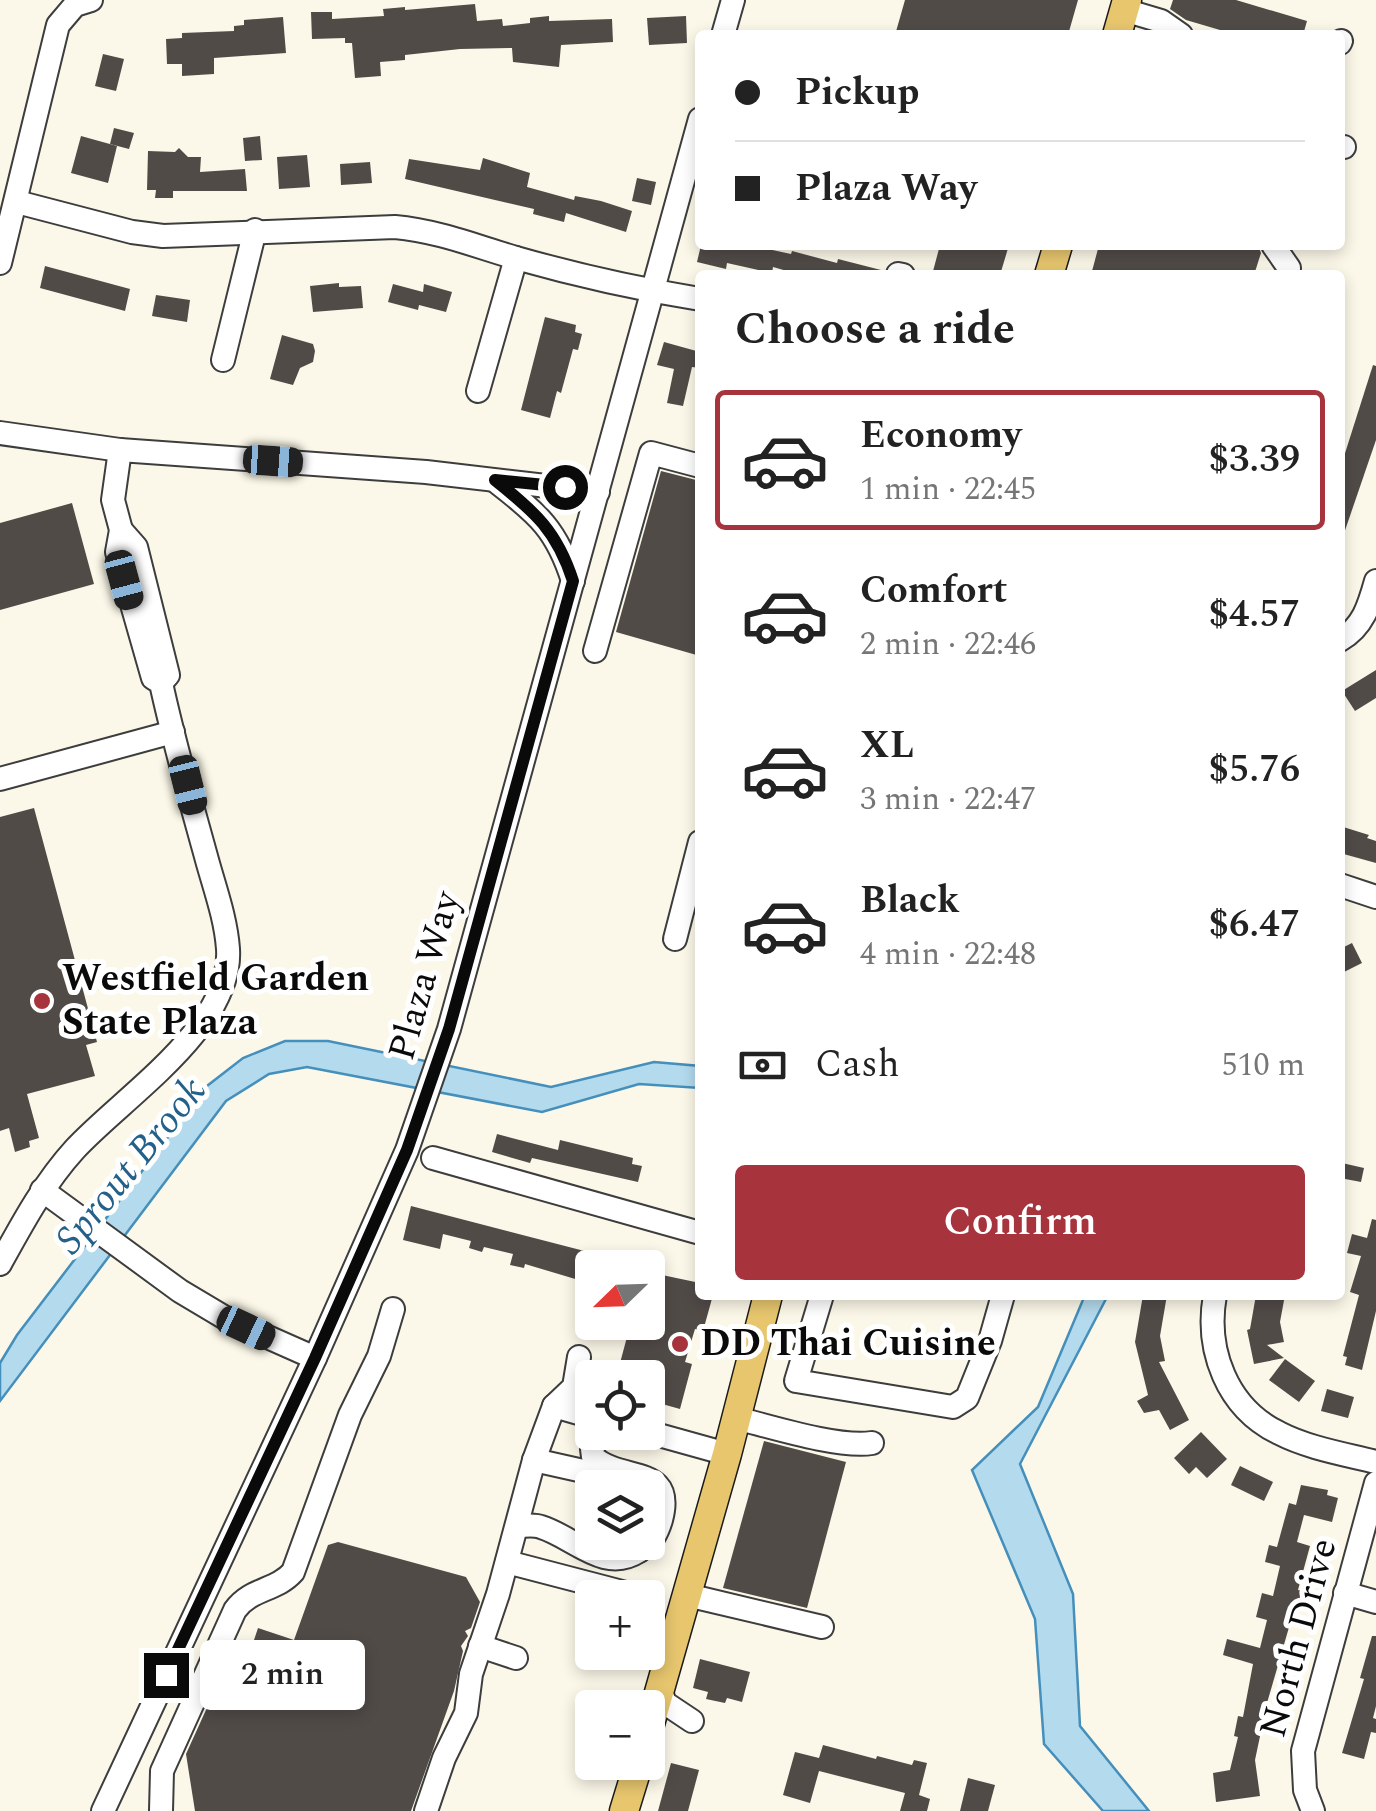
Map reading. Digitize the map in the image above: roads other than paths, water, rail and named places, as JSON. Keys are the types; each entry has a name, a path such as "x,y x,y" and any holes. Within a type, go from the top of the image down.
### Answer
{"main road":[{"path":"660,1689 767,1300"},
{"path":"624,1811 633,1780"}],"street":[{"path":"0,263 58,26 75,5 91,0"},
{"path":"725,30 733,0"},
{"path":"1133,12 1161,21 1174,30"},
{"name":"Plaza Way","path":"103,1811 315,1358 415,1129 442,1049 695,137"},
{"path":"16,202 132,232 163,236 395,226 431,230 516,258 652,291 695,297"},
{"path":"223,360 256,230"},
{"path":"478,391 516,258"},
{"path":"0,433 120,450 598,492"},
{"path":"0,1264 42,1190 75,1150 188,1040 205,1019 226,975 228,949 220,907 162,684 152,678 117,552 121,530 114,500 120,450"},
{"path":"595,651 652,453 695,465"},
{"path":"495,480 538,514 566,558 573,581"},
{"path":"1345,636 1368,610 1376,582"},
{"path":"0,780 173,732"},
{"path":"675,939 695,861"},
{"path":"1345,887 1376,896"},
{"path":"433,1158 695,1232"},
{"path":"42,1190 180,1291 227,1319 315,1358"},
{"path":"820,1300 796,1381 953,1407 966,1398 990,1341 1002,1300"},
{"path":"1215,1300 1212,1333 1217,1359 1240,1403 1275,1432 1297,1442 1376,1462"},
{"path":"161,1811 162,1771 236,1610 249,1595 279,1586 293,1572 350,1415 379,1356 393,1310"},
{"path":"426,1811 444,1758 466,1713 471,1674 534,1460 554,1406 574,1387 579,1357"},
{"path":"554,1406 575,1412"},
{"path":"736,1418 858,1445 872,1442"},
{"path":"665,1437 727,1454"},
{"path":"592,1450 597,1469"},
{"path":"534,1460 616,1470"},
{"name":"North Drive","path":"1312,1811 1305,1790 1303,1751 1376,1483"},
{"path":"517,1526 540,1526 575,1545"},
{"path":"507,1562 576,1580"},
{"path":"1346,1594 1376,1602"},
{"path":"665,1599 822,1627"},
{"path":"480,1646 516,1658"},
{"path":"665,1702 692,1722 665,1722"}],"water":[{"path":"285,1041 328,1041 551,1087 654,1062 695,1066 695,1088 639,1084 542,1112 307,1067 269,1074 226,1101 0,1401 0,1363 17,1335 207,1086 243,1058"},
{"path":"1083,1300 1105,1300 1020,1464 1073,1594 1080,1726 1149,1811 1103,1811 1044,1744 1035,1619 972,1470 1038,1407"}],"place":[{"name":"Westfield Garden State Plaza","path":"42,1001"},
{"name":"DD Thai Cuisine","path":"680,1344"}],"water label":[{"name":"Sprout Brook","path":"131,1166"}]}
